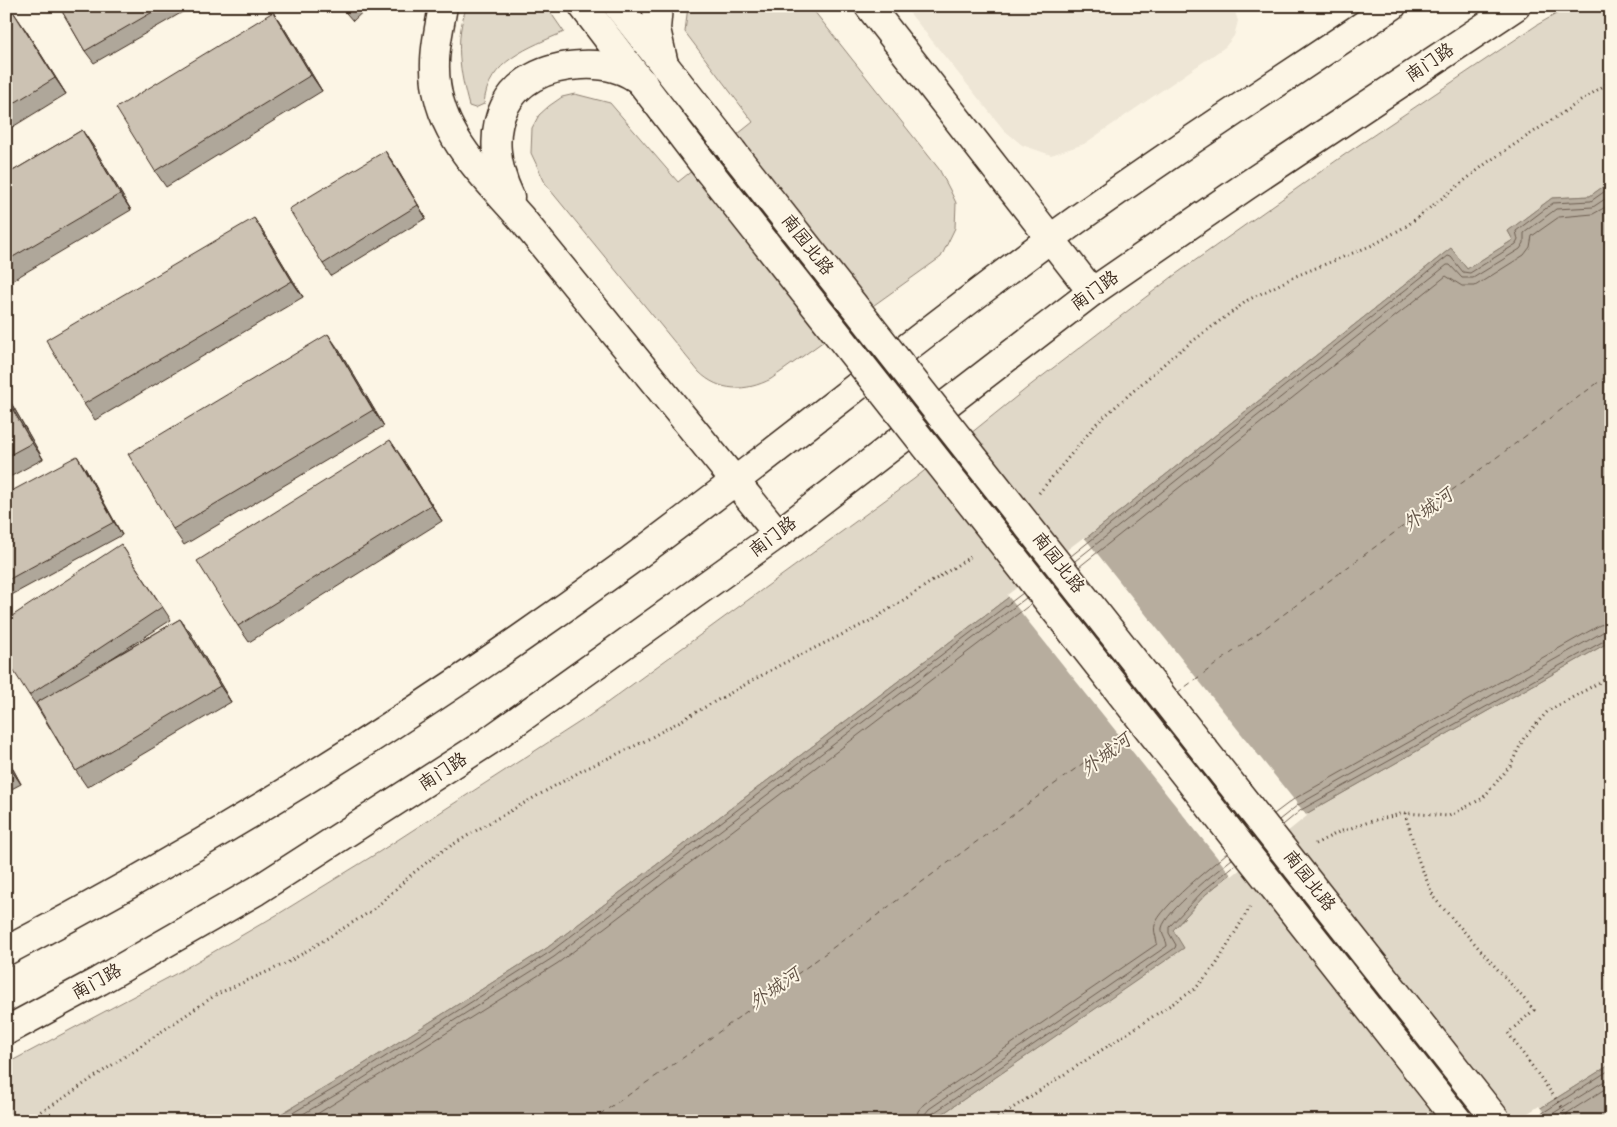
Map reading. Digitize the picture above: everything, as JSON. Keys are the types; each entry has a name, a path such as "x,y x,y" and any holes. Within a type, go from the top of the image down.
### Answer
{"main road":[{"path":"443,6 434,61 436,88 441,113 449,128 471,160 521,218 778,534"},
{"name":"南园北路","path":"583,6 708,170 1458,1121"},
{"name":"南园北路","path":"618,6 1497,1121"},
{"path":"658,6 656,29 665,66"},
{"path":"869,6 1092,292"},
{"path":"6,951 71,917 221,832 357,746 530,631 629,561 1051,239 1392,6"},
{"name":"南门路","path":"6,1031 99,981 247,896 386,810 564,689 778,534 1092,292 1198,218 1516,6"},
{"path":"521,218 503,180 495,144 500,116 516,90 530,79 542,73 572,65 604,65 631,73 642,82"}],"path":[{"path":"1035,498 1097,423 1174,354 1248,300 1296,276 1375,244 1408,225 1488,162 1611,81"},
{"path":"23,1121 56,1103 217,994 288,963 373,910 412,874 439,853 487,824 583,770 641,743 782,664 874,619 978,552"},
{"path":"1405,813 1418,860 1434,898 1534,1010 1508,1034 1572,1121"}],"shaded area":[{"path":"467,6 546,6 564,32 512,57 493,77 487,89 484,104 475,108 469,106 461,69 461,31"},
{"path":"688,6 810,6 939,169 956,203 955,228 941,257 771,379 743,388 733,388 715,383 699,372 546,185 531,153 532,128 539,115 562,97 575,94 610,103 678,182 753,122 685,32"},
{"path":"904,6 1233,6 1238,21 1234,36 1225,47 1084,144 1051,155 1022,145 1004,130"},
{"path":"1570,6 1611,6 1611,181 1590,196 1552,198 1508,231 1513,240 1467,269 1451,248 1080,543 547,948 345,1076 269,1121 6,1121 6,1064 179,972 280,913 379,852 589,716 914,479 1032,384 1176,274 1347,153 1537,25"},
{"path":"1611,641 1611,1064 1520,1121 932,1121 1183,948 1173,930 1206,894 1304,815"}],"water":[{"name":"外城河","path":"1611,181 1611,641 1304,815 1206,894 1173,930 1184,948 932,1121 269,1121 345,1076 547,948 1080,543 1451,248 1467,269 1513,240 1508,231 1552,198 1590,196"},
{"path":"1611,1064 1611,1121 1520,1121"}],"pier":[{"path":"1084,537 1307,816 1232,876 1007,595"},
{"path":"1539,1106 1551,1121 1518,1121 1519,1119"}],"building":[{"path":"59,6 163,6 85,51"},
{"path":"341,6 354,6 347,12"},
{"path":"273,12 311,75 155,171 116,108"},
{"path":"14,13 55,78 6,108 6,18"},
{"path":"82,130 120,194 6,261 6,175"},
{"path":"385,151 418,205 323,264 289,209"},
{"path":"254,218 292,281 84,404 46,340"},
{"path":"328,334 373,410 173,529 128,454"},
{"path":"6,398 32,443 6,457"},
{"path":"390,440 431,505 238,626 197,561"},
{"path":"77,456 114,522 6,581 6,494"},
{"path":"121,544 162,607 29,695 6,659 6,620"},
{"path":"180,619 220,686 76,771 36,703"},
{"path":"6,761 10,768 6,770"}],"ferry route":[{"path":"1177,693 1611,373"},
{"path":"590,1121 693,1051 1132,727"}]}
